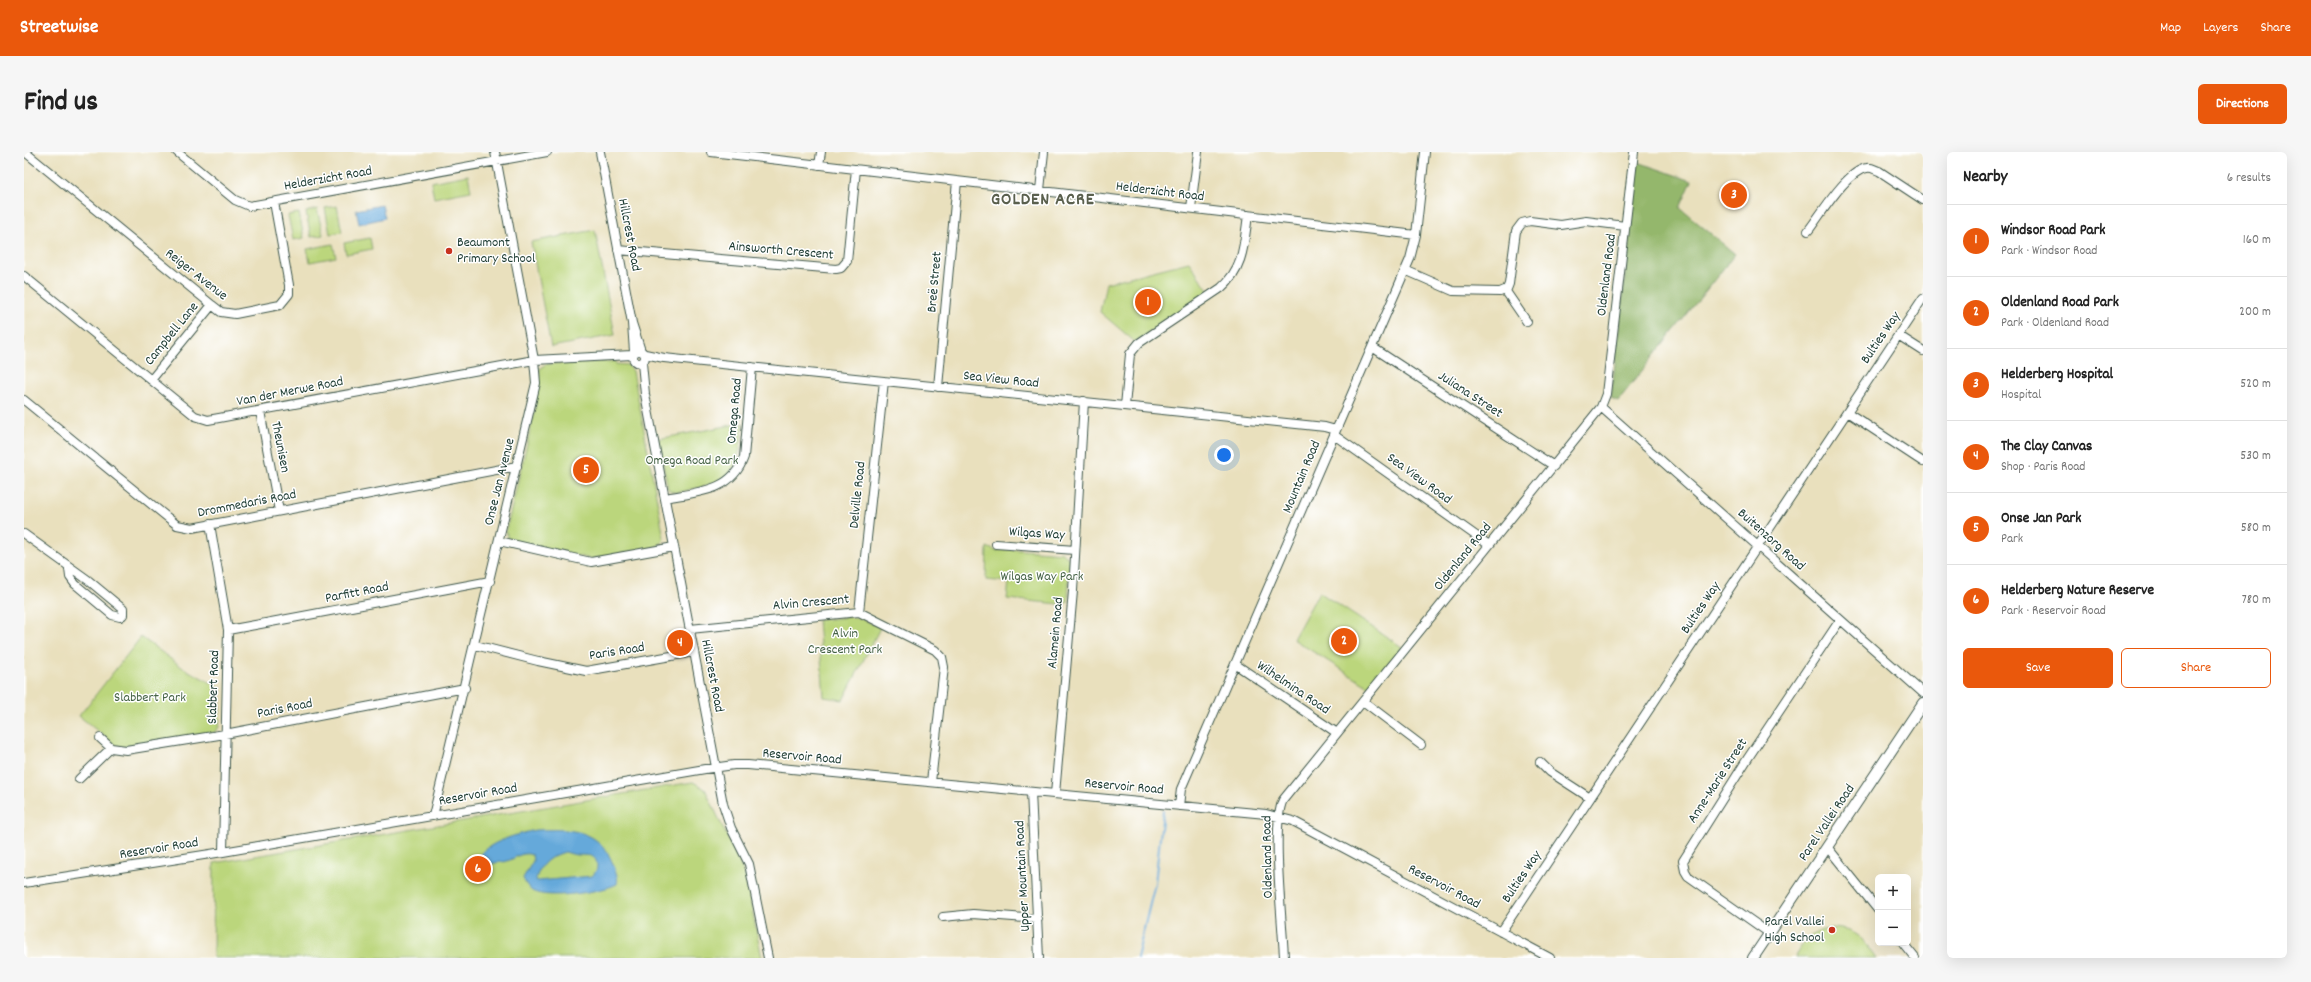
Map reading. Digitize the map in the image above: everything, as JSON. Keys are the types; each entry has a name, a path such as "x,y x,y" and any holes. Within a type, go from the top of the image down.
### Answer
{"street":[{"name":"Reiger Avenue","path":"25,152 221,312 235,314 280,305 287,299 290,289 274,202"},
{"name":"Helderzicht Road","path":"177,152 242,205 249,206 547,152"},
{"name":"Onse Jan Avenue","path":"433,816 535,394 534,360 495,152"},
{"name":"Hillcrest Road","path":"600,152 725,811 752,875 768,958"},
{"name":"Helderzicht Road","path":"711,152 1416,235"},
{"path":"819,165 821,152"},
{"path":"1040,190 1044,152"},
{"path":"1191,208 1198,152"},
{"name":"Mountain Road","path":"1179,806 1181,789 1405,270 1416,235 1425,152"},
{"name":"Oldenland Road","path":"1284,958 1278,829 1283,800 1601,407 1606,394 1634,152"},
{"path":"1808,231 1849,179 1864,169 1872,168 1879,171 1923,200"},
{"name":"Ainsworth Crescent","path":"618,250 836,270 847,261 856,169"},
{"name":"Breë Street","path":"938,386 957,181"},
{"path":"1125,406 1132,351 1138,343 1221,288 1232,277 1242,258 1248,215"},
{"path":"1405,270 1453,291 1500,292 1505,290 1510,284 1516,231 1522,223 1530,221 1561,225 1586,222 1625,226"},
{"name":"Van der Merwe Road","path":"24,276 151,380 203,420 213,420 534,360 639,357"},
{"path":"1505,290 1527,322"},
{"name":"Bulties Way","path":"1501,932 1923,298"},
{"name":"Campbell Lane","path":"151,380 212,305"},
{"path":"1898,335 1923,351"},
{"name":"Juliana Street","path":"1372,347 1554,466"},
{"name":"Sea View Road","path":"639,357 664,358 1325,427 1490,545"},
{"name":"Omega Road","path":"665,498 719,487 730,479 739,469 744,457 752,368"},
{"name":"Delville Road","path":"859,612 884,381"},
{"name":"Drommedaris Road","path":"24,400 177,525 192,528 517,466"},
{"name":"Alamein Road","path":"1054,794 1075,550 1084,401"},
{"name":"Buitenzorg Road","path":"1601,407 1923,693"},
{"name":"Theunisen","path":"260,411 279,511"},
{"path":"1847,412 1923,462"},
{"name":"Slabbert Road","path":"210,524 228,630 222,852"},
{"path":"24,534 69,569 88,580 123,609 123,615 120,617 112,615 75,584 70,577 69,569"},
{"path":"499,541 591,562 674,547"},
{"name":"Wilgas Way","path":"996,544 1075,550"},
{"name":"Parfitt Road","path":"228,630 490,581"},
{"name":"Alvin Crescent","path":"690,628 859,612 935,650 942,657 944,667 931,782"},
{"name":"Anne-Marie Street","path":"1769,933 1688,876 1684,871 1683,861 1748,758 1840,620"},
{"name":"Paris Road","path":"475,645 538,661 586,671 694,652"},
{"name":"Wilhelmina Road","path":"1235,664 1337,733"},
{"name":"Paris Road","path":"111,748 126,750 225,734 464,688"},
{"path":"1363,701 1421,745"},
{"name":"Parel Vallei Road","path":"1753,958 1828,848 1923,702"},
{"path":"78,780 111,748 100,738"},
{"path":"1540,762 1550,772 1590,798"},
{"name":"Reservoir Road","path":"24,883 222,852 716,767 748,765 1266,814 1279,817 1293,821 1550,958"},
{"name":"Upper Mountain Road","path":"1031,792 1039,958"},
{"path":"1828,848 1875,906"},
{"path":"943,917 973,914 1038,919"},
{"path":"1906,946 1915,958"}],"green space":[{"path":"1638,162 1692,181 1680,208 1735,254 1618,401 1611,398"},
{"path":"468,175 471,191 434,198 431,182"},
{"path":"337,206 342,232 330,234 325,208"},
{"path":"317,209 323,235 311,237 306,212"},
{"path":"299,213 304,238 293,240 288,215"},
{"path":"595,230 615,335 551,347 531,242"},
{"path":"370,238 372,249 346,254 344,243"},
{"path":"333,244 336,257 310,262 307,249"},
{"path":"1189,262 1209,292 1135,342 1100,312 1106,283"},
{"path":"616,361 616,364 628,365 633,371 664,538 662,543 656,547 591,559 509,540 506,531 535,410 540,368 546,364"},
{"name":"Omega Road Park","path":"743,423 742,438 737,460 733,469 727,476 707,486 677,492 668,489 658,439"},
{"name":"Wilgas Way Park","path":"987,547 996,551 1007,549 1062,553 1070,559 1068,602 1060,604 1007,599 1009,582 986,580"},
{"path":"1319,592 1402,647 1369,687 1293,639"},
{"name":"Alvin Crescent Park","path":"849,617 863,619 880,628 843,700 824,697 818,620"},
{"name":"Slabbert Park","path":"141,637 183,668 221,688 219,727 215,732 125,747 115,745 79,716"},
{"path":"693,782 705,789 745,875 762,958 213,958 214,863"},
{"path":"1832,928 1853,933 1859,937 1877,958 1795,958 1801,946 1809,937 1819,931"}],"water":[{"path":"382,205 385,218 359,224 356,210"},
{"path":"535,830 570,831 591,837 600,843 607,852 618,879 617,884 600,890 574,894 539,894 531,890 523,878 533,861 532,855 524,854 510,860 484,866 477,858 488,847 496,843","holes":["565,852 593,857 597,865 592,876 537,881 536,879 538,873 543,864 551,858"]}],"waterway":[{"path":"1137,958 1155,883 1163,811"}],"place":[{"name":"Helderberg Hospital","path":"1734,195"},
{"name":"Beaumont Primary School","path":"449,251"},
{"name":"Windsor Road Park","path":"1148,302"},
{"name":"Onse Jan Park","path":"586,470"},
{"name":"Oldenland Road Park","path":"1344,641"},
{"name":"The Clay Canvas","path":"680,643"},
{"name":"Helderberg Nature Reserve","path":"478,869"},
{"name":"Parel Vallei High School","path":"1832,930"}],"district":[{"name":"GOLDEN ACRE","path":"1043,200"}]}
